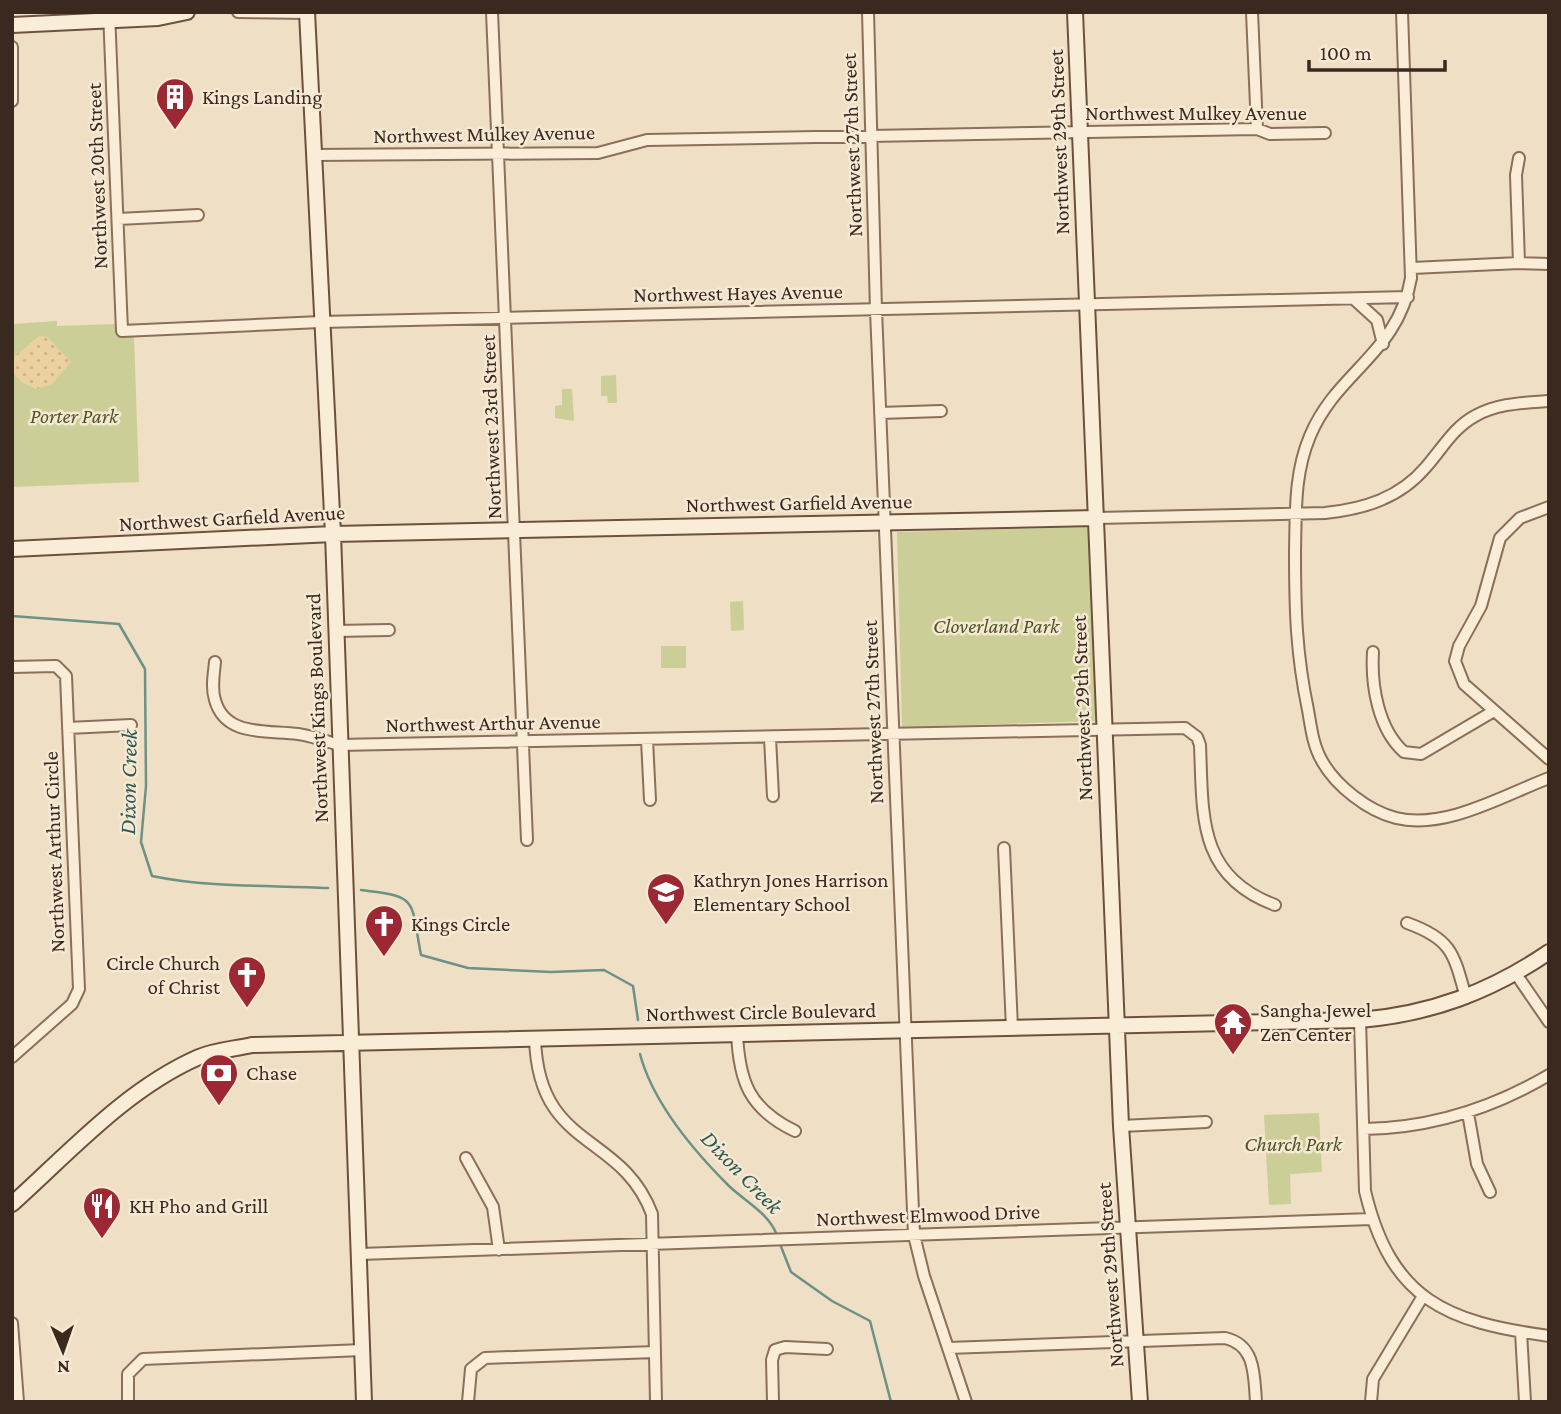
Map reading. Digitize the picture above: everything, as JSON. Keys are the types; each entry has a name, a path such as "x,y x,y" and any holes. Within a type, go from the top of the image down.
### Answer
{"main road":[{"path":"12,25 110,16 174,16 187,12"},
{"name":"Northwest 29th Street","path":"1075,12 1121,1126 1139,1402"},
{"name":"Northwest Kings Boulevard","path":"307,13 320,322 333,534 364,1402"},
{"name":"Northwest Garfield Avenue","path":"12,549 333,534 1096,518"},
{"name":"Northwest Circle Boulevard","path":"12,1204 134,1094 200,1057 252,1045 1360,1020 1414,1013 1466,998 1516,975 1549,952"}],"street":[{"path":"237,12 307,13"},
{"name":"Northwest 23rd Street","path":"492,12 527,839"},
{"name":"Northwest 27th Street","path":"868,12 876,310 914,1235 924,1276 967,1402"},
{"path":"1252,12 1257,129"},
{"path":"1402,12 1412,268 1408,297 1401,318 1383,344 1336,392 1316,423 1298,474 1294,608 1298,662 1317,751 1330,774 1377,810 1406,819 1448,816 1549,778"},
{"name":"Northwest 20th Street","path":"110,16 122,331"},
{"path":"12,47 12,101"},
{"name":"Northwest Mulkey Avenue","path":"313,155 598,153 646,140 1079,131 1257,129 1270,134 1325,132"},
{"path":"1519,158 1516,175 1520,262"},
{"path":"118,219 198,215"},
{"path":"1412,268 1520,262 1549,264"},
{"name":"Northwest Hayes Avenue","path":"122,331 320,322 1408,297"},
{"path":"1355,300 1377,320 1383,344"},
{"name":"Northwest Garfield Avenue","path":"1096,518 1352,510 1375,503 1417,476 1450,436 1475,416 1503,405 1549,401"},
{"path":"880,413 941,411"},
{"path":"1549,507 1520,518 1500,538 1476,619 1455,655 1456,667 1464,684 1549,759"},
{"path":"335,631 389,630"},
{"path":"1373,652 1377,703 1390,732 1404,752 1421,754 1494,711"},
{"name":"Northwest Arthur Avenue","path":"215,662 215,700 219,710 233,725 246,730 301,734 340,745 1180,728 1192,732 1200,745 1203,818 1216,859 1231,879 1246,891 1275,905"},
{"name":"Northwest Arthur Circle","path":"12,667 56,666 64,672 79,989 72,1004 12,1057"},
{"path":"68,728 131,725"},
{"path":"770,738 773,796"},
{"path":"647,740 650,800"},
{"path":"1004,848 1012,1028"},
{"path":"1407,923 1437,935 1449,948 1466,998"},
{"path":"1516,975 1549,1022"},
{"path":"1360,1020 1365,1191 1371,1219 1386,1253 1398,1271 1423,1296 1455,1315 1476,1324 1549,1336"},
{"path":"737,1033 738,1066 747,1088 765,1112 795,1131"},
{"path":"534,1038 537,1075 549,1104 568,1126 637,1183 652,1214 656,1402"},
{"path":"1364,1129 1406,1127 1468,1114 1523,1090 1549,1075"},
{"path":"1468,1114 1477,1164 1490,1192"},
{"path":"1121,1126 1206,1122"},
{"path":"466,1158 493,1207 499,1250"},
{"name":"Northwest Elmwood Drive","path":"360,1254 1371,1219"},
{"path":"1371,1402 1373,1379 1423,1296"},
{"path":"12,1324 16,1399"},
{"path":"1521,1332 1525,1402"},
{"path":"948,1348 1135,1340 1234,1340 1241,1344 1251,1360 1256,1402"},
{"path":"773,1402 772,1360 775,1350 785,1347 827,1349"},
{"path":"128,1402 128,1374 143,1359 362,1350"},
{"path":"468,1402 471,1369 485,1358 655,1352"}],"green space":[{"name":"Porter Park","path":"57,321 57,326 118,324 119,337 134,336 139,482 12,487 12,324"},
{"path":"616,375 617,403 608,403 607,396 601,396 601,376"},
{"path":"562,389 572,389 574,421 555,418 555,406 562,405"},
{"name":"Cloverland Park","path":"1088,527 1096,721 902,727 897,532"},
{"path":"743,601 744,630 731,631 730,602"},
{"path":"661,646 686,646 686,668 661,668"},
{"name":"Church Park","path":"1319,1113 1322,1172 1290,1174 1291,1204 1269,1205 1264,1115"}],"sand":[{"path":"39,336 47,337 71,362 52,384 36,389 23,383 12,372 12,359"}],"waterway":[{"name":"Dixon Creek","path":"12,616 119,624 145,669 146,786 141,842 152,876 217,884 328,888"},
{"name":"Dixon Creek","path":"361,890 394,895 409,904 421,955 468,968 551,972 604,970 633,986 638,1020"},
{"name":"Dixon Creek","path":"640,1054 654,1090 675,1124 714,1171 768,1220 777,1235"},
{"name":"Dixon Creek","path":"780,1244 791,1272 832,1301 870,1321 891,1402"}],"place":[{"name":"Kings Landing","path":"175,131"},
{"name":"Kathryn Jones Harrison Elementary School","path":"666,926"},
{"name":"Kings Circle","path":"384,958"},
{"name":"Circle Church of Christ","path":"247,1009"},
{"name":"Sangha Jewel Zen Center","path":"1233,1056"},
{"name":"Chase","path":"219,1107"},
{"name":"KH Pho and Grill","path":"102,1240"}]}
